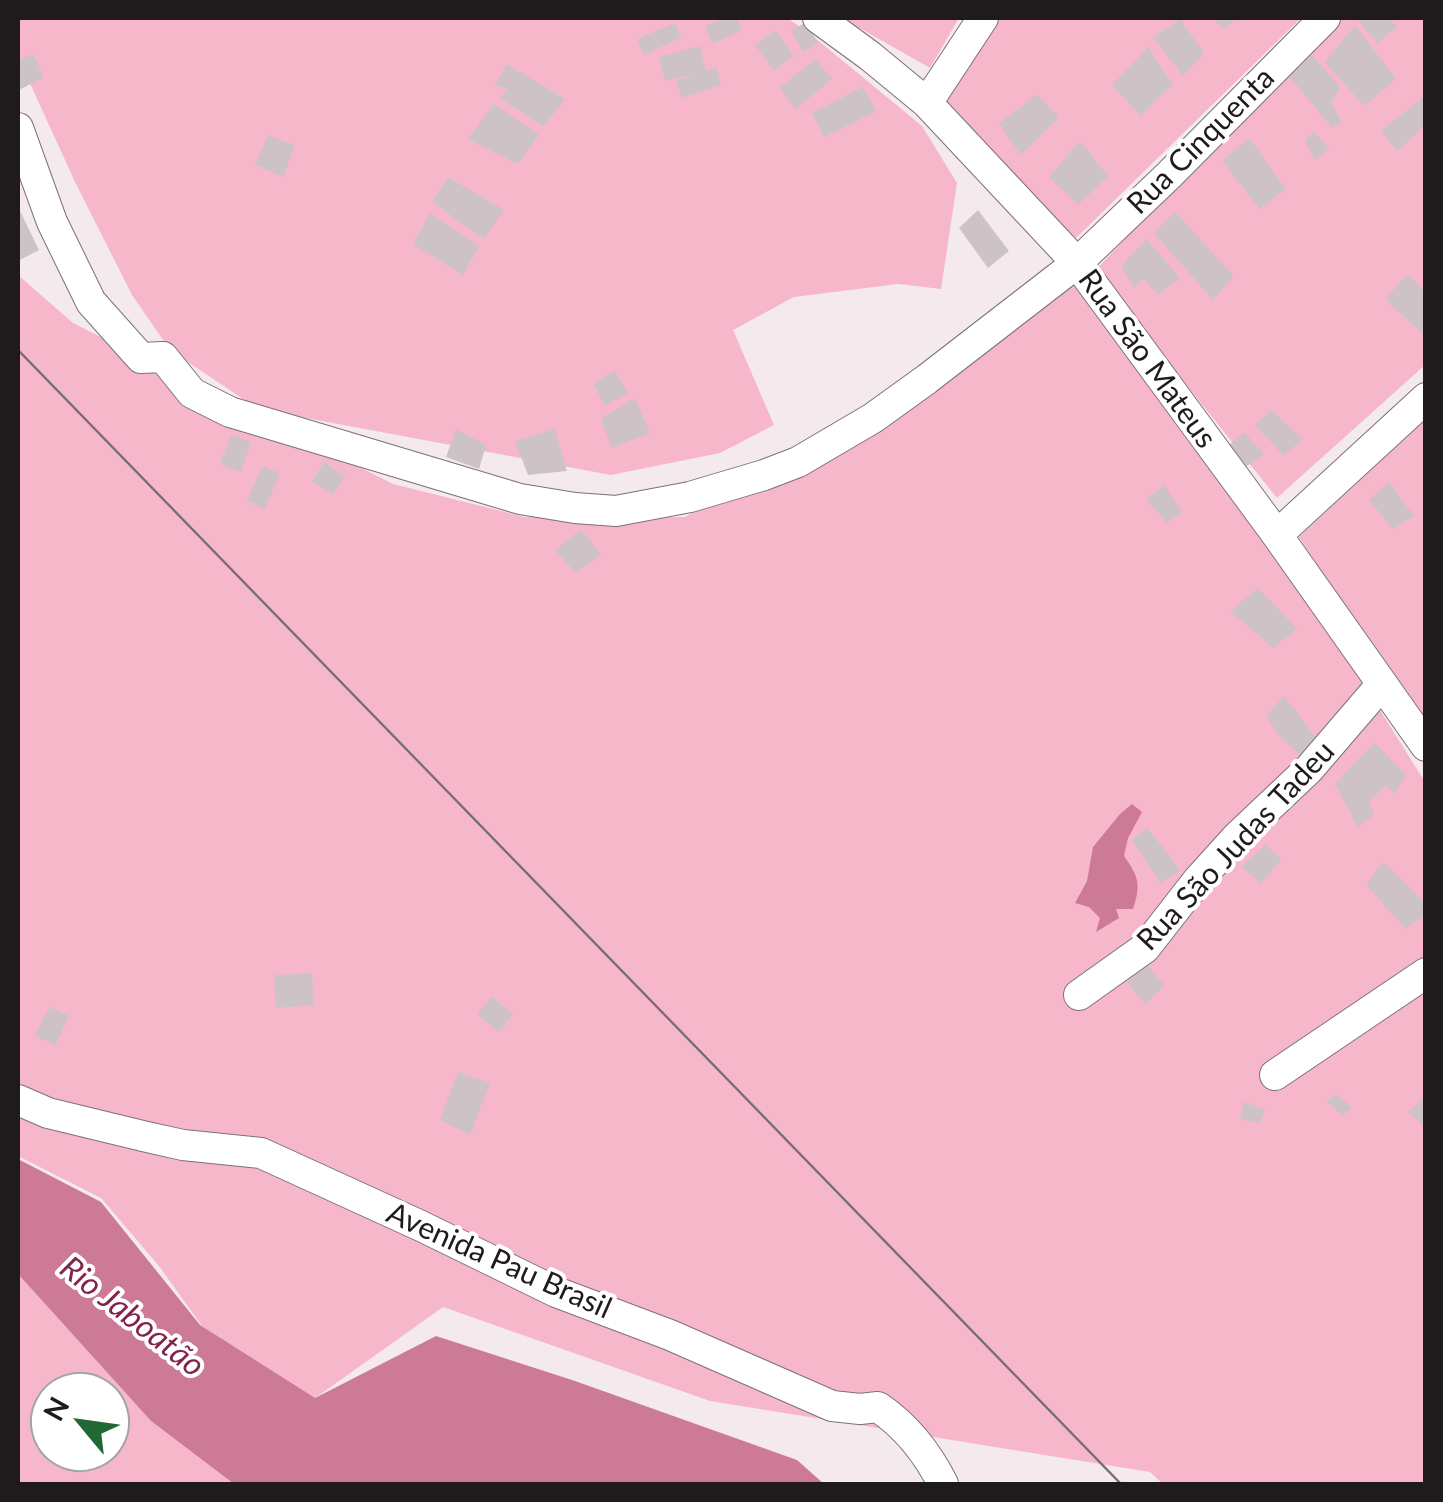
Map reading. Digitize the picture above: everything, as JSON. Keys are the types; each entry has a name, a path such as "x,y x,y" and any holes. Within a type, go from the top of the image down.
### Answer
{"street":[{"name":"Rua São Mateus","path":"818,18 927,103 1077,262 1426,746"},
{"path":"927,103 982,18"},
{"name":"Rua Cinquenta","path":"18,128 52,222 91,302 141,358 163,357 192,393 230,412 520,499 616,511 690,497 798,462 873,418 1077,262 1325,18"},
{"path":"1277,536 1426,398"},
{"name":"Rua São Judas Tadeu","path":"1079,995 1145,948 1198,880 1309,769 1382,684"},
{"path":"1274,1075 1426,973"},
{"name":"Avenida Pau Brasil","path":"18,1100 48,1113 147,1138 261,1153 556,1292 670,1334 832,1406 878,1407 895,1418 916,1441 943,1484"}],"shaded area":[{"path":"18,18 787,18 922,126 957,183 941,289 898,284 794,297 733,330 774,425 720,453 611,475 258,409 170,350 132,295 18,57"},
{"path":"842,18 959,18 930,68"},
{"path":"989,18 1301,18 1076,238 951,121 936,102"},
{"path":"1329,18 1425,18 1425,365 1277,498 1095,271"},
{"path":"1077,263 1232,474 1425,782 1425,1484 1163,1484 1150,1472 710,1401 443,1307 311,1401 202,1326 159,1266 101,1198 18,1156 18,275 73,323 393,484 525,517 685,517 896,402"},
{"path":"1425,420 1425,731 1299,537"},
{"path":"18,1274 107,1372 30,1372 30,1472 130,1472 130,1398 151,1421 234,1484 18,1484"}],"water":[{"path":"1132,804 1142,812 1128,838 1124,856 1137,881 1136,901 1133,909 1116,909 1119,918 1096,932 1100,918 1089,907 1075,903 1087,881 1093,847"},
{"name":"Rio Jaboatão","path":"18,1159 101,1202 200,1325 315,1398 436,1336 797,1460 824,1484 234,1484 151,1421 130,1398 130,1372 107,1372 18,1274"}],"building":[{"path":"736,18 742,30 713,44 705,26"},
{"path":"1213,18 1237,18 1224,30"},
{"path":"1356,18 1389,18 1397,27 1377,43"},
{"path":"1180,19 1204,53 1183,76 1153,37"},
{"path":"806,22 818,43 803,52 791,31"},
{"path":"675,23 681,38 643,55 637,39"},
{"path":"1355,25 1396,79 1364,106 1325,62"},
{"path":"775,30 794,56 774,71 755,45"},
{"path":"700,46 706,71 716,67 721,85 682,98 676,81 698,73 665,81 659,57"},
{"path":"1148,47 1173,84 1141,116 1112,85"},
{"path":"33,54 44,77 19,90 18,61"},
{"path":"1312,55 1340,87 1331,103 1342,122 1332,128 1289,76"},
{"path":"815,59 832,79 796,109 780,88"},
{"path":"507,64 565,99 543,127 500,98 507,89 495,85"},
{"path":"863,87 876,111 824,137 812,113"},
{"path":"1037,94 1059,117 1021,155 999,124"},
{"path":"1422,98 1426,104 1426,125 1397,151 1381,131"},
{"path":"494,104 539,135 518,164 468,139"},
{"path":"1314,132 1330,148 1315,160 1305,141"},
{"path":"268,135 295,146 283,177 255,165"},
{"path":"1249,138 1286,189 1260,209 1222,161"},
{"path":"1080,141 1108,176 1078,205 1049,177"},
{"path":"448,177 504,210 484,239 432,202"},
{"path":"18,207 39,250 18,261"},
{"path":"978,210 1009,251 988,268 959,228"},
{"path":"1175,212 1234,276 1213,300 1154,233"},
{"path":"430,213 479,246 463,275 413,244"},
{"path":"1147,239 1180,278 1158,295 1144,279 1134,287 1122,267"},
{"path":"1408,274 1426,293 1426,337 1385,299"},
{"path":"615,371 628,393 605,406 593,383"},
{"path":"635,398 650,433 612,448 601,419"},
{"path":"1272,410 1303,440 1283,455 1255,425"},
{"path":"456,429 486,445 479,469 446,457"},
{"path":"555,429 567,471 528,475 515,441"},
{"path":"1244,432 1264,454 1244,468 1228,446"},
{"path":"231,435 251,442 241,472 220,464"},
{"path":"324,462 345,476 333,495 312,481"},
{"path":"262,466 280,473 265,509 247,501"},
{"path":"1389,482 1414,516 1393,529 1369,500"},
{"path":"1164,485 1182,513 1167,523 1146,499"},
{"path":"581,529 601,555 576,573 555,550"},
{"path":"1258,588 1297,629 1273,648 1230,611"},
{"path":"1284,696 1324,748 1308,762 1282,739 1266,716"},
{"path":"1375,743 1406,775 1394,794 1386,785 1369,802 1374,815 1358,827 1335,784"},
{"path":"1147,827 1180,870 1160,883 1132,840"},
{"path":"1265,845 1282,859 1261,883 1241,867"},
{"path":"1383,862 1426,904 1426,915 1406,929 1366,885"},
{"path":"1146,963 1164,985 1146,1005 1127,982"},
{"path":"312,973 314,1005 276,1008 274,975"},
{"path":"492,996 513,1015 498,1032 477,1014"},
{"path":"49,1007 69,1016 55,1045 35,1036"},
{"path":"458,1072 490,1083 470,1135 440,1120"},
{"path":"1337,1094 1352,1108 1342,1115 1326,1101"},
{"path":"1426,1097 1426,1129 1408,1112"},
{"path":"1244,1102 1265,1109 1260,1123 1240,1119"}],"tram line":[{"path":"18,350 1121,1484"}]}
